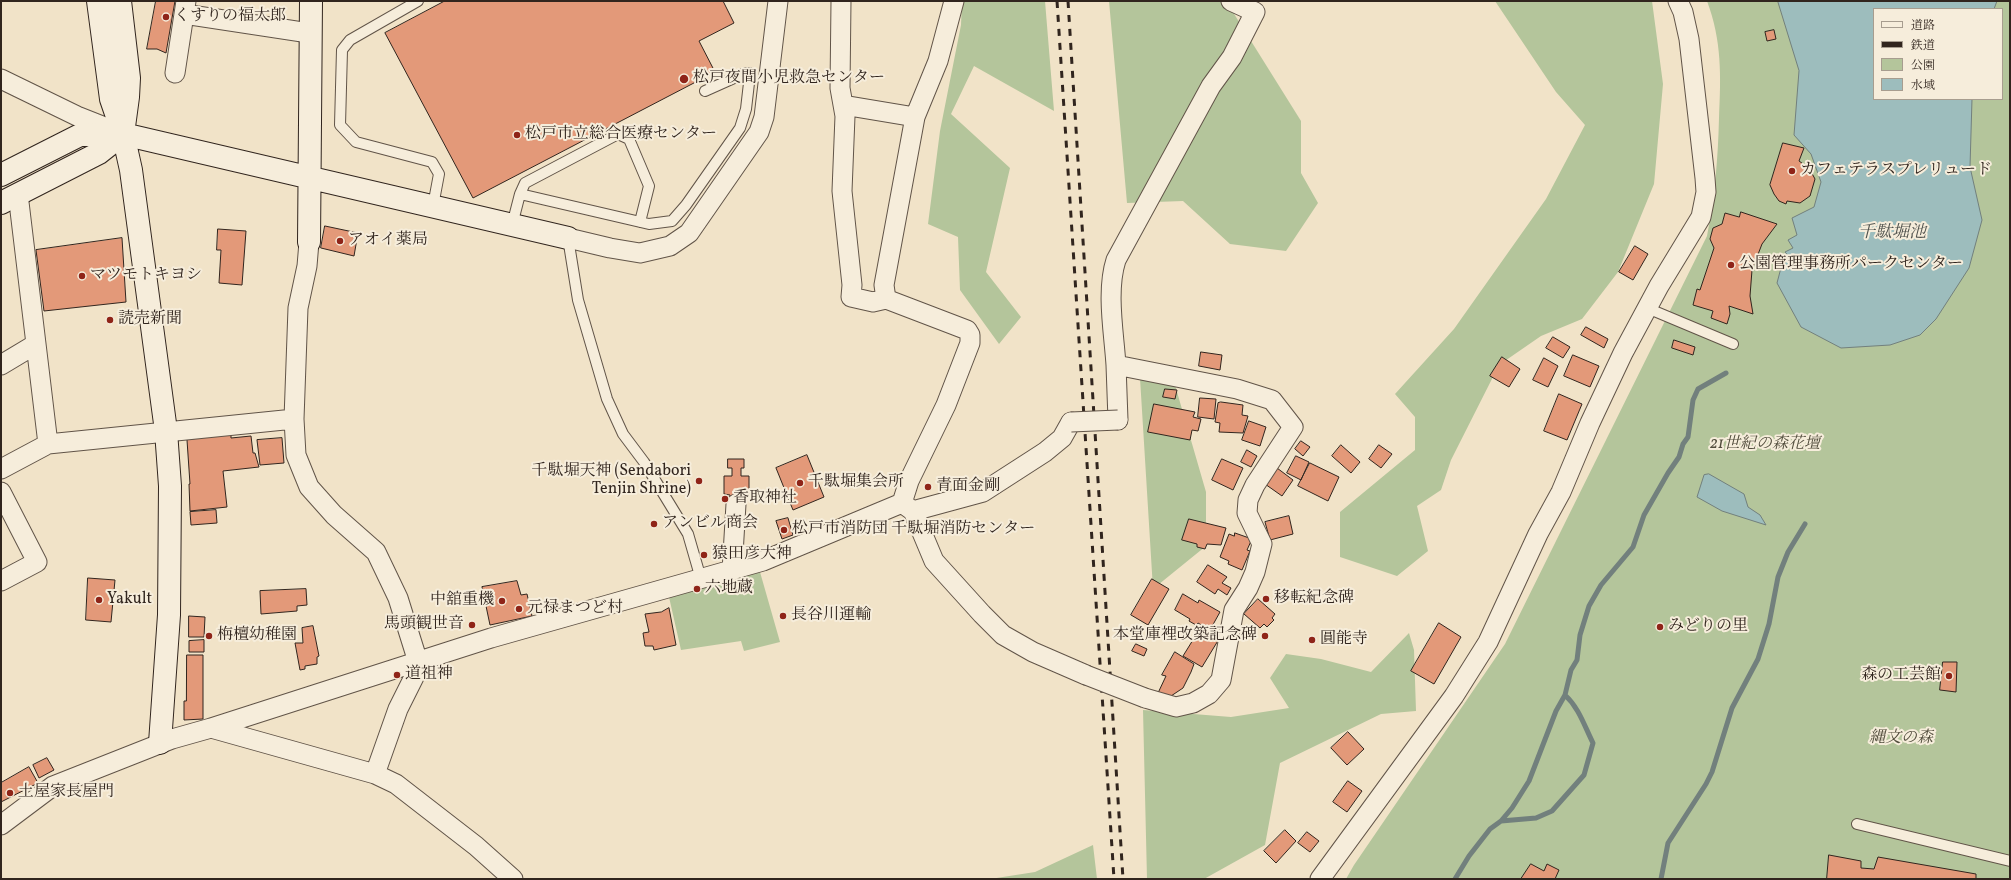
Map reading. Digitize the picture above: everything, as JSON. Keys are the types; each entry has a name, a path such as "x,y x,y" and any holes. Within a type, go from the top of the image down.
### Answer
{"street":[{"path":"98,1 110,93 123,134 131,170 166,432 170,486 170,576 160,743"},
{"path":"48,444 36,344 10,199 98,153 123,134 129,78 120,1"},
{"path":"311,1 309,242 307,266 298,308 294,419 296,455 309,487 334,515 376,552 398,598 418,662 414,677 398,709 375,774"},
{"path":"1,79 77,116 123,134 610,248 640,252 670,246 689,233 759,132 764,117 778,1"},
{"path":"841,1 840,88 845,116 842,191 852,285 850,297 873,302 886,300 967,330 970,335 970,343 946,406 909,481 908,507 934,561 1003,635 1033,652 1086,675 1145,698 1176,707 1193,703 1210,694 1221,680 1234,610 1248,588 1255,572 1262,544 1247,513 1248,500 1255,485 1293,427 1272,400 1237,389 1116,365"},
{"path":"886,300 884,285 915,116 938,61 954,1"},
{"path":"1,825 54,786 160,743 596,607 763,561 908,507 983,492 1045,452 1062,438 1071,422 1118,420 1111,285 1112,272 1116,260 1211,86 1232,57 1255,12 1232,1"},
{"path":"1320,879 1454,696 1488,642 1538,534 1561,492 1590,423 1623,353 1647,308 1701,217 1706,192 1689,39 1683,12 1678,1"},
{"path":"175,73 184,8 310,33"},
{"path":"843,105 915,116"},
{"path":"1,175 80,135 123,134"},
{"path":"1,365 36,344"},
{"path":"1,469 48,444 294,419"},
{"path":"1,492 37,562 1,581"},
{"path":"732,570 736,504"},
{"path":"210,728 375,774 396,784 476,846 513,879"}],"lane":[{"path":"418,1 350,40 342,50 340,125 356,142 432,162 439,174 433,206"},
{"path":"520,194 649,224 672,220 686,205 740,128 746,109 749,74 743,74 705,91"},
{"path":"512,225 520,194 525,183 618,134 628,139 649,186 640,222"},
{"path":"568,238 578,300 607,399 624,434 644,462 688,534 701,579"},
{"path":"1647,308 1733,344"},
{"path":"1857,824 2010,862"}],"green space":[{"path":"962,1 1045,1 1054,111 974,66 951,114 1010,168 986,272 1021,317 999,344 960,290 958,237 928,224 940,131 961,25"},
{"path":"1109,1 1226,1 1301,121 1301,173 1318,203 1286,251 1230,244 1183,201 1127,203"},
{"path":"1495,1 1652,1 1663,84 1654,184 1618,272 1582,319 1541,336 1499,365 1451,460 1441,490 1417,506 1428,551 1397,576 1340,557 1340,512 1415,450 1415,417 1395,394 1454,329 1546,199 1585,125 1556,92"},
{"path":"1707,1 2010,1 2010,879 1346,879 1354,865 1505,644 1707,236 1716,177 1718,148 1720,73 1718,45"},
{"path":"1140,378 1175,385 1206,492 1206,546 1153,589"},
{"path":"760,572 780,642 744,651 741,641 681,650 669,597"},
{"path":"1409,633 1414,650 1416,711 1381,714 1280,763 1265,845 1204,879 1147,879 1143,710 1231,717 1289,708 1270,678 1286,654 1321,659 1371,672"},
{"path":"1093,845 1097,879 990,879 1035,872"}],"water":[{"name":"千駄堀池","path":"1778,1 1997,1 1994,8 1873,8 1873,100 1972,100 1970,167 1982,220 1969,268 1936,319 1920,335 1890,345 1841,348 1801,327 1777,283 1782,264 1791,259 1785,252 1793,248 1788,240 1797,235 1792,218 1814,207 1821,182 1811,154 1794,135 1799,71"},
{"path":"1709,474 1744,494 1748,507 1760,515 1766,525 1722,511 1697,497 1704,475"}],"building":[{"path":"156,1 175,1 166,53 157,49 147,49"},
{"name":"松戸市立総合医療センター","path":"445,1 723,1 734,23 699,41 715,72 473,198 385,33"},
{"path":"1774,30 1776,39 1767,41 1765,32"},
{"name":"カフェテラスプレリュード","path":"1783,143 1804,148 1799,161 1809,168 1815,179 1810,196 1800,203 1787,201 1786,204 1779,201 1770,185"},
{"name":"公園管理事務所パークセンター","path":"1741,212 1777,224 1762,244 1752,270 1750,296 1753,314 1729,306 1730,314 1727,324 1711,318 1713,311 1693,305 1697,289 1700,290 1714,248 1710,239 1713,228 1722,224 1725,213 1739,217"},
{"path":"325,226 358,233 354,256 321,248"},
{"name":"マツモトキヨシ","path":"218,229 246,231 242,285 219,283 221,250 217,250"},
{"name":"マツモトキヨシ","path":"122,238 126,302 44,311 36,250"},
{"path":"1635,246 1648,254 1633,280 1619,272"},
{"path":"1586,327 1608,339 1604,348 1581,335"},
{"path":"1553,337 1570,347 1563,358 1546,348"},
{"path":"1674,340 1695,347 1693,355 1672,348"},
{"path":"1201,352 1222,355 1220,370 1199,366"},
{"path":"1573,355 1599,366 1590,387 1564,376"},
{"path":"1502,357 1520,369 1509,387 1490,376"},
{"path":"1544,358 1558,366 1548,387 1533,380"},
{"path":"1165,389 1177,390 1175,399 1163,397"},
{"path":"1559,394 1582,404 1567,440 1544,431"},
{"path":"1200,398 1216,399 1214,419 1198,417"},
{"path":"1221,402 1243,405 1242,415 1248,416 1243,433 1219,432 1220,423 1215,422 1218,403"},
{"path":"1154,404 1195,412 1193,417 1201,419 1198,431 1192,430 1190,440 1148,432"},
{"path":"1249,421 1266,427 1260,446 1242,440"},
{"path":"231,434 231,438 251,436 253,453 255,453 259,467 223,471 227,507 190,511 187,440"},
{"path":"282,438 284,463 260,465 257,440"},
{"path":"1301,441 1310,447 1303,456 1295,449"},
{"path":"1341,445 1360,462 1351,473 1332,456"},
{"path":"1379,445 1392,454 1381,468 1369,459"},
{"path":"1247,450 1257,456 1251,467 1241,462"},
{"name":"千駄堀集会所","path":"807,455 824,497 793,510 776,468"},
{"path":"1296,456 1309,462 1301,480 1287,473"},
{"path":"728,459 744,459 744,468 741,468 741,476 749,476 749,494 744,494 744,499 730,498 730,495 724,494 724,476 732,476 732,468 728,468"},
{"path":"1222,459 1243,468 1233,490 1212,480"},
{"path":"1310,463 1339,477 1328,501 1298,486"},
{"path":"1277,468 1293,480 1282,496 1265,484"},
{"path":"216,510 217,523 191,525 190,512"},
{"path":"1289,516 1293,534 1270,540 1265,522"},
{"path":"788,518 793,535 782,539 776,521"},
{"path":"1189,519 1226,528 1221,545 1207,544 1205,549 1197,547 1197,544 1182,540"},
{"path":"1235,533 1252,539 1247,550 1250,551 1242,570 1228,564 1229,561 1220,557 1229,534 1234,536"},
{"path":"1208,565 1227,577 1222,583 1231,588 1227,595 1218,589 1215,594 1197,582"},
{"path":"88,578 115,580 111,622 86,620"},
{"path":"1152,579 1169,589 1148,625 1131,615"},
{"path":"517,581 521,595 527,594 532,616 490,625 482,587"},
{"path":"306,589 307,605 297,606 297,611 261,614 260,591"},
{"path":"1183,594 1198,603 1199,600 1220,612 1210,630 1198,623 1196,625 1189,621 1190,619 1175,610"},
{"path":"1258,599 1275,614 1272,618 1274,620 1267,627 1264,624 1260,628 1244,614"},
{"path":"669,608 676,645 654,650 653,646 645,646 643,633 649,632 645,614 661,612"},
{"path":"189,616 205,617 204,637 189,637"},
{"path":"1439,623 1461,637 1434,684 1411,671"},
{"path":"313,626 319,656 317,657 317,664 305,666 305,669 300,670 295,643 303,643 302,628"},
{"path":"1208,633 1219,639 1202,667 1183,656 1196,635 1204,640"},
{"path":"204,640 204,652 189,652 189,641"},
{"path":"1136,644 1147,649 1144,656 1132,651"},
{"path":"1175,652 1194,664 1191,672 1183,688 1171,696 1158,693 1166,676 1162,675"},
{"path":"187,655 203,655 203,719 184,720"},
{"name":"森の工芸館","path":"1943,662 1957,662 1956,692 1940,690"},
{"path":"1348,732 1364,749 1347,765 1331,748"},
{"path":"47,758 54,770 39,778 33,765"},
{"name":"土屋家長屋門","path":"29,767 38,783 1,802 1,783"},
{"path":"1348,781 1362,791 1347,812 1333,802"},
{"path":"1285,830 1296,841 1276,863 1264,851"},
{"path":"1307,832 1319,841 1310,852 1298,843"},
{"path":"1829,855 1861,861 1861,868 1874,869 1878,857 1976,874 1976,879 1827,879"},
{"path":"1531,864 1544,871 1547,864 1559,870 1555,879 1521,879"}],"waterway":[{"path":"1455,879 1469,856 1490,829 1501,821 1512,808 1529,781 1556,711 1565,695 1571,670 1577,660 1580,635 1589,606 1601,585 1633,547 1644,515 1679,457 1683,444 1688,437 1693,400 1698,389 1726,373"},
{"path":"1661,879 1668,843 1706,784 1712,772 1732,708 1758,659 1769,624 1778,577 1788,552 1805,524"},
{"path":"1501,821 1536,818 1552,811 1584,775 1593,743 1578,711 1565,695"}],"railway":[{"path":"1057,1 1114,879"},
{"path":"1068,1 1123,879"}],"place":[{"name":"くすりの福太郎","path":"166,17"},
{"name":"松戸夜間小児救急センター","path":"684,79"},
{"name":"松戸市立総合医療センター","path":"517,135"},
{"name":"カフェテラスプレリュード","path":"1792,171"},
{"name":"アオイ薬局","path":"340,241"},
{"name":"公園管理事務所パークセンター","path":"1731,265"},
{"name":"マツモトキヨシ","path":"82,276"},
{"name":"読売新聞","path":"110,320"},
{"name":"千駄堀天神 (Sendabori Tenjin Shrine)","path":"699,481"},
{"name":"千駄堀集会所","path":"800,483"},
{"name":"青面金剛","path":"928,487"},
{"name":"香取神社","path":"725,499"},
{"name":"アンビル商会","path":"654,524"},
{"name":"松戸市消防団 千駄堀消防センター","path":"784,530"},
{"name":"猿田彦大神","path":"704,555"},
{"name":"六地蔵","path":"697,589"},
{"name":"移転紀念碑","path":"1266,599"},
{"name":"Yakult","path":"99,600"},
{"name":"中舘重機","path":"502,601"},
{"name":"元禄まつど村","path":"519,609"},
{"name":"長谷川運輸","path":"783,616"},
{"name":"馬頭観世音","path":"472,625"},
{"name":"みどりの里","path":"1660,627"},
{"name":"栴檀幼稚園","path":"209,636"},
{"name":"本堂庫裡改築記念碑","path":"1265,636"},
{"name":"圓能寺","path":"1312,640"},
{"name":"道祖神","path":"397,675"},
{"name":"森の工芸館","path":"1949,676"},
{"name":"土屋家長屋門","path":"10,793"}],"park label":[{"name":"21世紀の森花壇","path":"1765,445"},
{"name":"縄文の森","path":"1901,739"}]}
